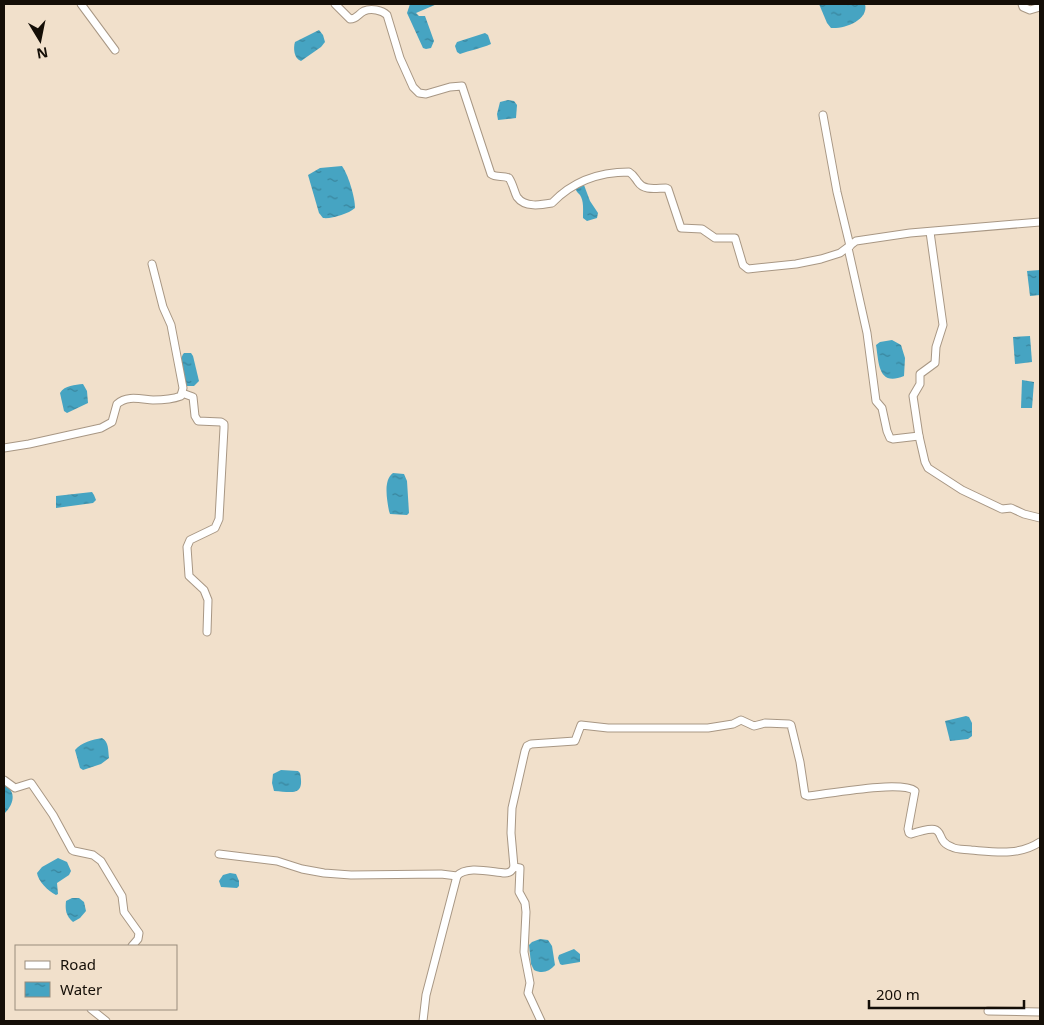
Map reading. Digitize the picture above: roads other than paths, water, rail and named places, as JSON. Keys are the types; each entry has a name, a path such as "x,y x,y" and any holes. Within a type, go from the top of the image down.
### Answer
{"street":[{"path":"81,4 115,50"},
{"path":"335,4 350,19 355,19 364,11 372,10 384,12 387,15 400,58 413,87 419,93 426,94 450,87 462,86 490,171 495,176 509,178 517,196 523,203 529,205 552,203 566,189 600,174 629,172 633,174 640,185 646,188 666,188 668,190 681,228 702,229 715,238 736,239 743,265 748,269 796,264 840,254 856,241 910,233 1040,222"},
{"path":"1022,4 1030,10 1040,7"},
{"path":"823,115 867,334 876,401 882,408 890,438 919,436"},
{"path":"930,232 943,325 936,347 934,363 920,374 920,384 913,396 925,462 933,472 962,490 1002,509 1011,508 1040,518"},
{"path":"152,264 163,307 171,325 182,394"},
{"path":"4,448 101,428 112,422 117,404 123,400 135,398 155,400 178,397 182,394 193,397 195,416 198,422 221,422 224,424 219,519 215,528 190,540 187,547 189,576 204,590 208,600 207,632"},
{"path":"424,1021 426,995 457,876 468,871 509,873 514,867 512,808 524,751 531,744 575,741 581,725 608,728 708,728 733,724 741,720 754,726 765,723 789,724 794,733 805,795 878,788 911,788 916,791 908,829 911,834 930,828 935,829 940,833 945,844 953,848 996,852 1028,848 1040,842"},
{"path":"4,780 15,788 31,783 53,814 72,850 93,855 101,861 122,896 124,912 139,933 138,939 133,945"},
{"path":"219,854 277,861 302,869 324,873 351,875 441,874 457,876"},
{"path":"514,867 520,868 519,892 525,903 524,952 530,983 528,993 541,1021"},
{"path":"91,1010 106,1021"},
{"path":"988,1011 1040,1012"}],"water":[{"path":"410,4 437,4 416,13 419,16 425,16 434,41 431,48 423,48 407,13"},
{"path":"819,4 865,4 865,10 860,19 855,22 843,27 831,28"},
{"path":"319,30 325,42 301,61 299,60 295,53 295,42"},
{"path":"485,33 488,35 491,44 460,54 457,52 455,46 457,42"},
{"path":"514,101 517,105 516,118 498,120 497,114 500,102"},
{"path":"342,166 351,186 355,208 340,216 323,218 319,213 308,175 320,168"},
{"path":"584,185 590,201 598,213 597,218 587,221 583,218 582,200 575,188"},
{"path":"1040,270 1040,295 1030,296 1027,271"},
{"path":"1030,336 1032,362 1015,364 1013,337"},
{"path":"892,340 901,345 905,358 904,376 895,379 885,376 881,371 876,345 880,342"},
{"path":"184,353 191,353 193,356 199,381 194,386 186,386 183,379 181,360"},
{"path":"1022,380 1034,382 1032,408 1021,408"},
{"path":"83,384 87,391 88,403 67,413 64,411 60,393 67,387"},
{"path":"393,473 404,474 407,481 409,513 407,515 390,514 389,511 387,485"},
{"path":"92,492 96,500 93,503 56,508 56,496"},
{"path":"969,717 972,723 972,736 968,739 950,741 945,721"},
{"path":"102,738 107,744 109,758 101,764 83,770 80,768 75,750 84,743"},
{"path":"281,770 298,771 300,773 301,786 299,790 291,792 274,791 272,783 273,774"},
{"path":"4,784 11,791 13,798 4,814"},
{"path":"58,858 67,862 71,871 69,875 57,883 58,894 56,895 44,885 37,873 42,867"},
{"path":"236,874 239,886 237,888 221,887 219,881 223,875"},
{"path":"72,898 79,898 84,902 86,911 73,922 66,913 66,901"},
{"path":"540,939 548,940 552,946 555,965 548,971 543,972 534,970 531,964 529,945"},
{"path":"574,949 580,954 580,962 560,964 559,955"}]}
